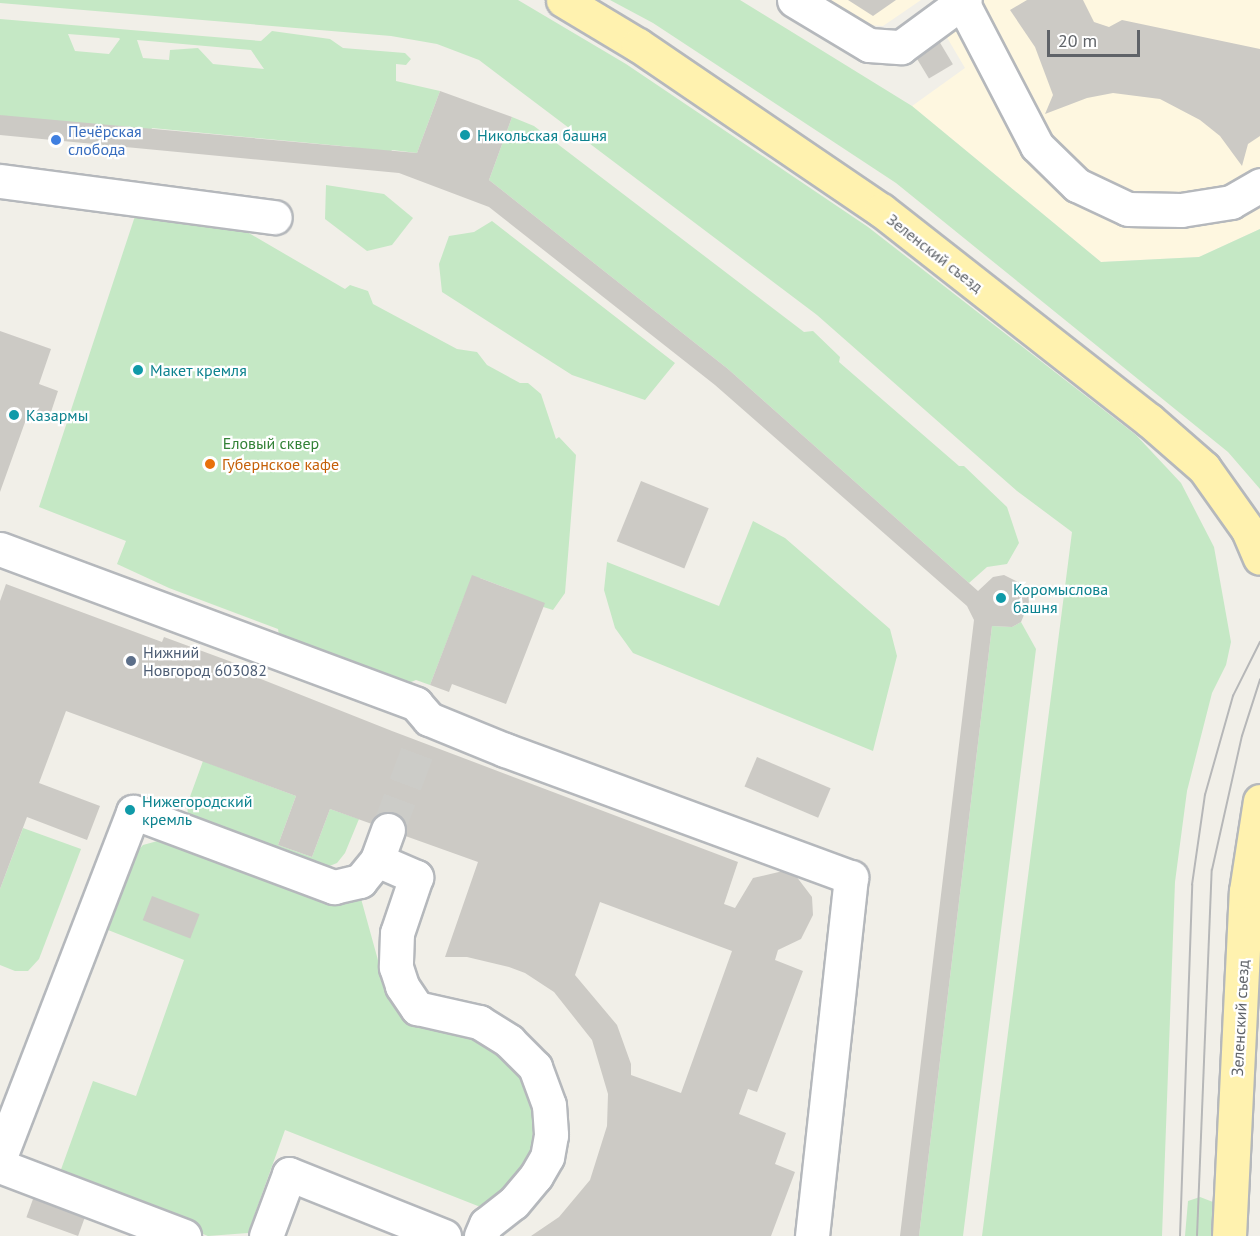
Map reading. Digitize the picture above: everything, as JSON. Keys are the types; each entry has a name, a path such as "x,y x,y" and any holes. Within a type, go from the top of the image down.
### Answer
{"main road":[{"name":"Зеленский съезд","path":"563,0 638,45 881,210 1149,420 1204,468 1248,530 1260,558"},
{"name":"Зеленский съезд","path":"1229,1236 1246,891 1260,801"}],"street":[{"path":"794,0 869,45 902,47 963,1 1037,146 1077,185 1128,209 1181,210 1230,202 1260,185"},
{"path":"0,181 275,218"},
{"path":"0,549 416,704 425,730 851,877 812,1236"},
{"path":"0,1157 133,813 334,887 360,881 383,845 416,877 397,933 396,966 402,986 417,1008 479,1022 509,1041 535,1067 549,1105 551,1135 547,1157 536,1176 513,1203 486,1224 481,1236"},
{"path":"0,1166 184,1236"},
{"path":"266,1236 289,1174 444,1236"}],"shaded area":[{"path":"823,0 921,0 883,26 866,25"},
{"path":"982,0 1260,0 1260,229 1199,257 1101,262 912,106 965,68 942,29"}],"green space":[{"path":"0,0 518,0 626,64 868,227 1136,435 1181,483 1214,547 1231,642 1226,665 1212,693 1187,791 1175,882 1162,1236 982,1236 1072,532 1017,491 817,315 479,60 437,44 391,36 0,3"},
{"path":"610,0 740,0 912,106 1101,262 1199,257 1260,229 1260,489 1228,452 896,183 653,23"},
{"path":"0,19 261,41 272,31 330,39 343,48 405,53 411,59 406,65 396,64 396,81 440,91 417,153 392,150 387,157 354,154 352,147 152,128 147,139 20,123 0,115","holes":["68,34 119,38 120,39 109,54 75,51","137,40 251,50 264,69 213,64 198,48 170,50 169,60 143,58"]},
{"path":"512,117 534,126 804,332 813,331 840,357 839,362 959,466 964,466 1007,507 1019,543 1007,564 987,567 969,583 728,369 489,180"},
{"path":"326,185 384,194 413,218 392,245 367,251 325,219"},
{"name":"Еловый сквер","path":"137,210 247,232 345,289 350,285 368,291 373,304 457,349 477,352 487,365 520,383 528,383 541,394 556,439 559,437 576,455 565,593 553,610 511,597 511,590 480,578 464,597 430,685 416,680 406,684 279,635 278,629 169,588 117,564 126,541 39,507"},
{"path":"492,221 675,363 645,400 572,375 442,292 439,264 449,236 474,232"},
{"path":"753,521 785,538 890,629 897,656 873,751 633,653 615,628 604,590 607,562 719,606"},
{"path":"1021,622 1036,649 963,1236 919,1236 992,626 1012,627"},
{"path":"203,761 296,796 278,845 312,857 330,809 359,819 345,853 337,863 322,869 188,815 187,805"},
{"path":"23,828 81,849 39,959 28,971 15,971 0,965 0,889"},
{"path":"161,840 327,901 347,902 360,895 384,982 492,1048 518,1074 531,1100 534,1125 530,1154 510,1186 483,1208 285,1130 248,1233 208,1236 59,1175 93,1081 136,1096 184,960 103,928 129,860 143,845"},
{"path":"1200,1197 1213,1202 1212,1236 1185,1236 1188,1201"}],"building":[{"path":"848,0 896,0 873,16"},
{"path":"1027,0 1083,0 1094,22 1109,27 1122,20 1260,49 1260,136 1248,144 1242,166 1220,136 1200,120 1160,99 1113,93 1087,98 1045,114 1053,95 1035,47 1010,10"},
{"path":"939,41 953,64 929,79 915,55"},
{"path":"440,91 512,117 489,180 728,369 978,591 993,577 1004,575 1022,584 1028,593 1029,603 1021,622 1012,627 992,626 919,1236 900,1236 974,620 967,606 715,385 489,207 399,173 0,135 0,115 417,153"},
{"name":"Казармы","path":"0,331 51,349 39,384 58,391 49,418 29,411 0,492"},
{"path":"641,481 709,508 684,569 617,541"},
{"path":"472,575 545,603 506,704 452,684 449,692 430,685"},
{"path":"6,584 162,642 164,637 240,665 238,670 392,731 738,862 724,904 735,908 753,878 783,871 796,876 812,897 813,915 801,939 778,950 775,960 803,971 757,1092 748,1089 739,1114 786,1133 775,1164 795,1172 771,1236 531,1236 559,1217 590,1180 607,1126 608,1094 592,1040 554,992 525,973 509,967 467,957 445,957 478,862 330,809 312,857 278,845 296,796 66,711 39,783 100,806 87,840 27,817 0,889 0,601","holes":["600,902 732,951 681,1093 631,1075 631,1064 617,1025 575,975"]},
{"path":"757,757 831,788 818,818 744,786"},
{"path":"152,896 200,914 190,939 143,920"},
{"path":"37,1188 89,1207 78,1236 26,1217"}],"tunnel":[{"path":"388,830 421,742"}],"tram line":[{"path":"1180,1236 1192,885 1205,795 1233,696 1260,642"},
{"path":"1197,1236 1212,870 1242,736 1260,680"}],"place":[{"name":"Никольская башня","path":"465,135"},
{"name":"Печёрская слобода","path":"56,140"},
{"name":"Макет кремля","path":"138,370"},
{"name":"Казармы","path":"14,415"},
{"name":"Губернское кафе","path":"210,464"},
{"name":"Коромыслова башня","path":"1001,598"},
{"name":"Нижний Новгород 603082","path":"131,661"},
{"name":"Нижегородский кремль","path":"130,810"}]}
